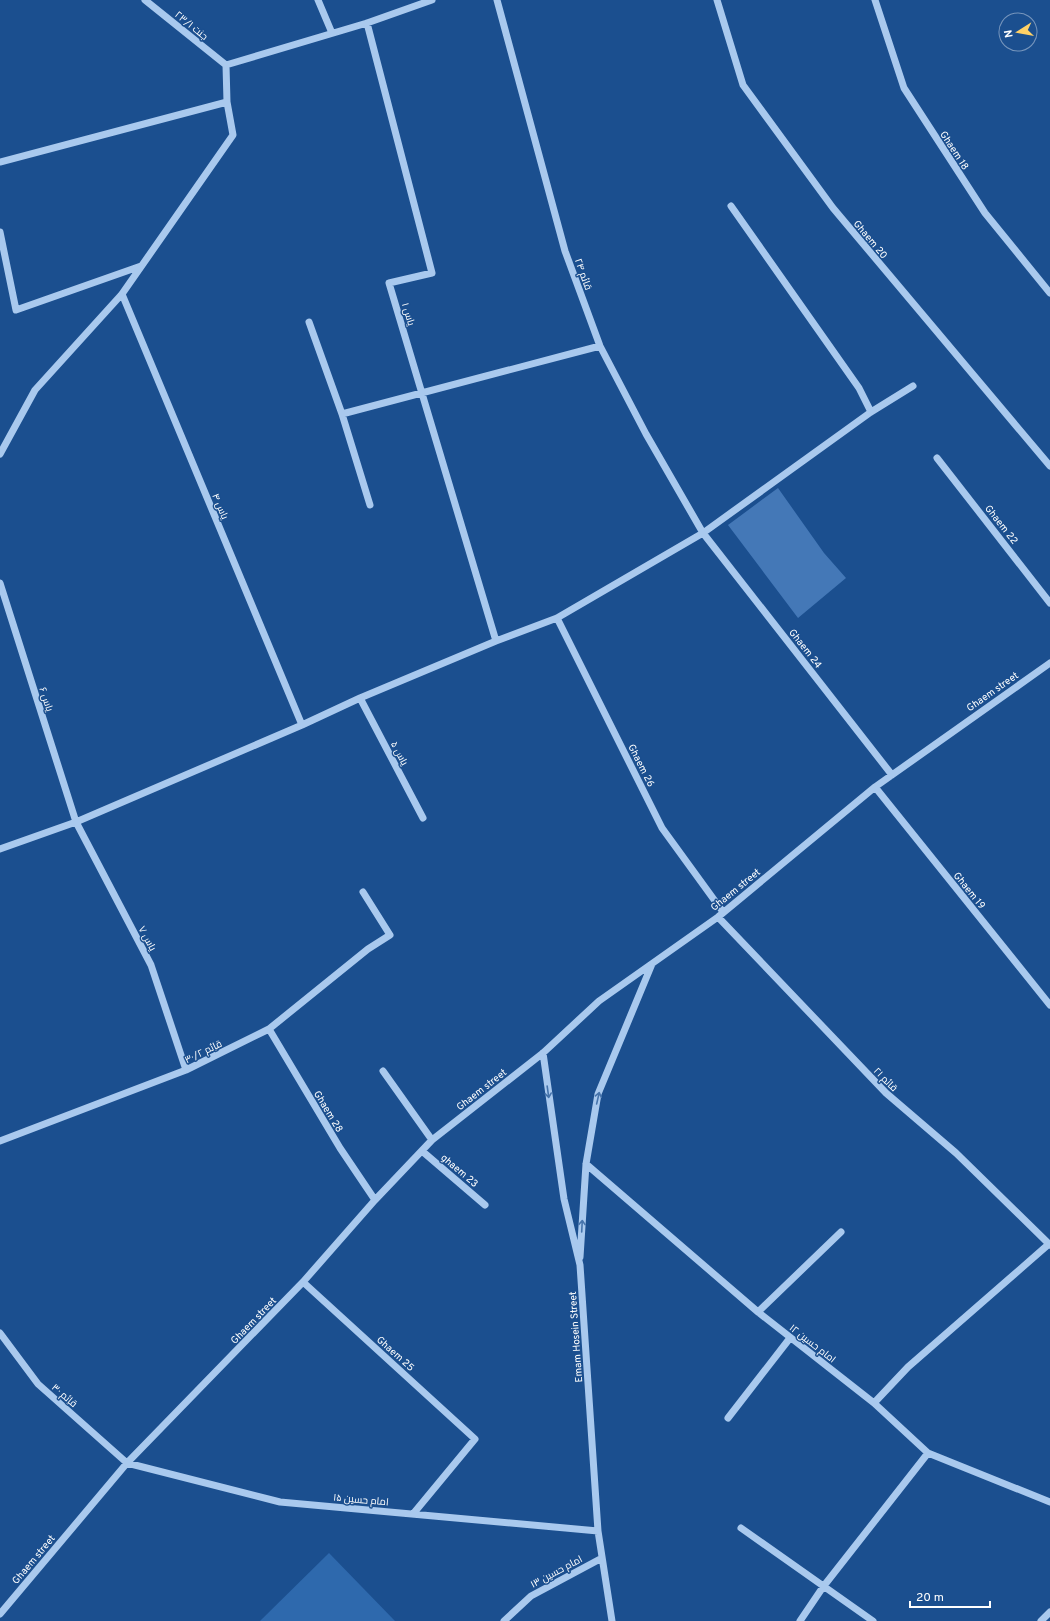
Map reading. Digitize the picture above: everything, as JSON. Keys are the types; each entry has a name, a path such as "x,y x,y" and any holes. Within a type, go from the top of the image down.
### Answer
{"street":[{"name":"جنت ۲۳/۱","path":"145,0 226,65"},
{"path":"318,0 332,33"},
{"path":"0,454 35,390 122,294 233,135 227,102 226,65 367,23 432,0"},
{"name":"قائم ۲۴","path":"497,0 565,250 600,346 646,434 703,533"},
{"name":"Ghaem 20","path":"717,0 743,85 833,208 1050,466"},
{"name":"Ghaem 18","path":"875,0 904,88 985,213 1050,293"},
{"name":"یاس ۱","path":"367,23 432,273 389,283 496,641"},
{"path":"0,162 227,102"},
{"path":"731,206 859,388 871,412"},
{"path":"0,232 16,310 142,266"},
{"name":"یاس ۴","path":"122,294 302,725"},
{"path":"309,322 342,414 370,505"},
{"path":"342,414 423,394 600,346"},
{"path":"0,849 76,822 302,725 360,698 496,641 557,618 703,533 871,412 913,386"},
{"name":"Ghaem 22","path":"937,458 1050,603"},
{"name":"Ghaem 24","path":"703,533 892,775"},
{"name":"یاس ۶","path":"0,583 76,822"},
{"name":"Ghaem 26","path":"557,618 662,828 720,915"},
{"name":"Ghaem street","path":"2,1609 127,1463 303,1282 375,1200 432,1140 543,1053 599,1001 720,915 875,787 1050,663"},
{"name":"یاس ۵","path":"360,698 423,818"},
{"name":"Ghaem 19","path":"875,787 1050,1005"},
{"name":"یاس ۷","path":"76,822 151,965 186,1070"},
{"name":"قاِئم ۳۰/۲","path":"0,1141 186,1070 269,1029 368,949 390,935 363,892"},
{"name":"قائم ۲۱","path":"720,915 886,1094 956,1153 1050,1245"},
{"path":"580,1265 586,1164 598,1094 652,964"},
{"name":"Ghaem 28","path":"269,1029 340,1148 375,1200"},
{"name":"Emam Hosein Street","path":"543,1053 564,1199 580,1265 598,1531 612,1621"},
{"path":"383,1070 432,1140"},
{"name":"ghaem 23","path":"422,1151 485,1204"},
{"name":"امام حسین ۱۲","path":"586,1164 758,1312 874,1403 928,1452 1050,1502"},
{"path":"758,1312 841,1232"},
{"path":"874,1403 908,1367 1050,1245"},
{"name":"Ghaem 25","path":"303,1282 475,1440 413,1514"},
{"name":"قاِئم ۳۰","path":"0,1333 38,1384 127,1463"},
{"path":"728,1418 790,1338"},
{"path":"800,1621 824,1587 928,1452"},
{"name":"امام حسین ۱۵","path":"127,1463 280,1502 598,1531"},
{"path":"741,1528 873,1621"},
{"name":"امام حسین ۱۳","path":"504,1621 531,1596 602,1558"},
{"path":"1041,1621 1050,1612"}],"shaded area":[{"path":"329,1553 395,1621 260,1621"}],"building":[{"path":"778,488 824,553 846,578 798,618 728,525"}]}
